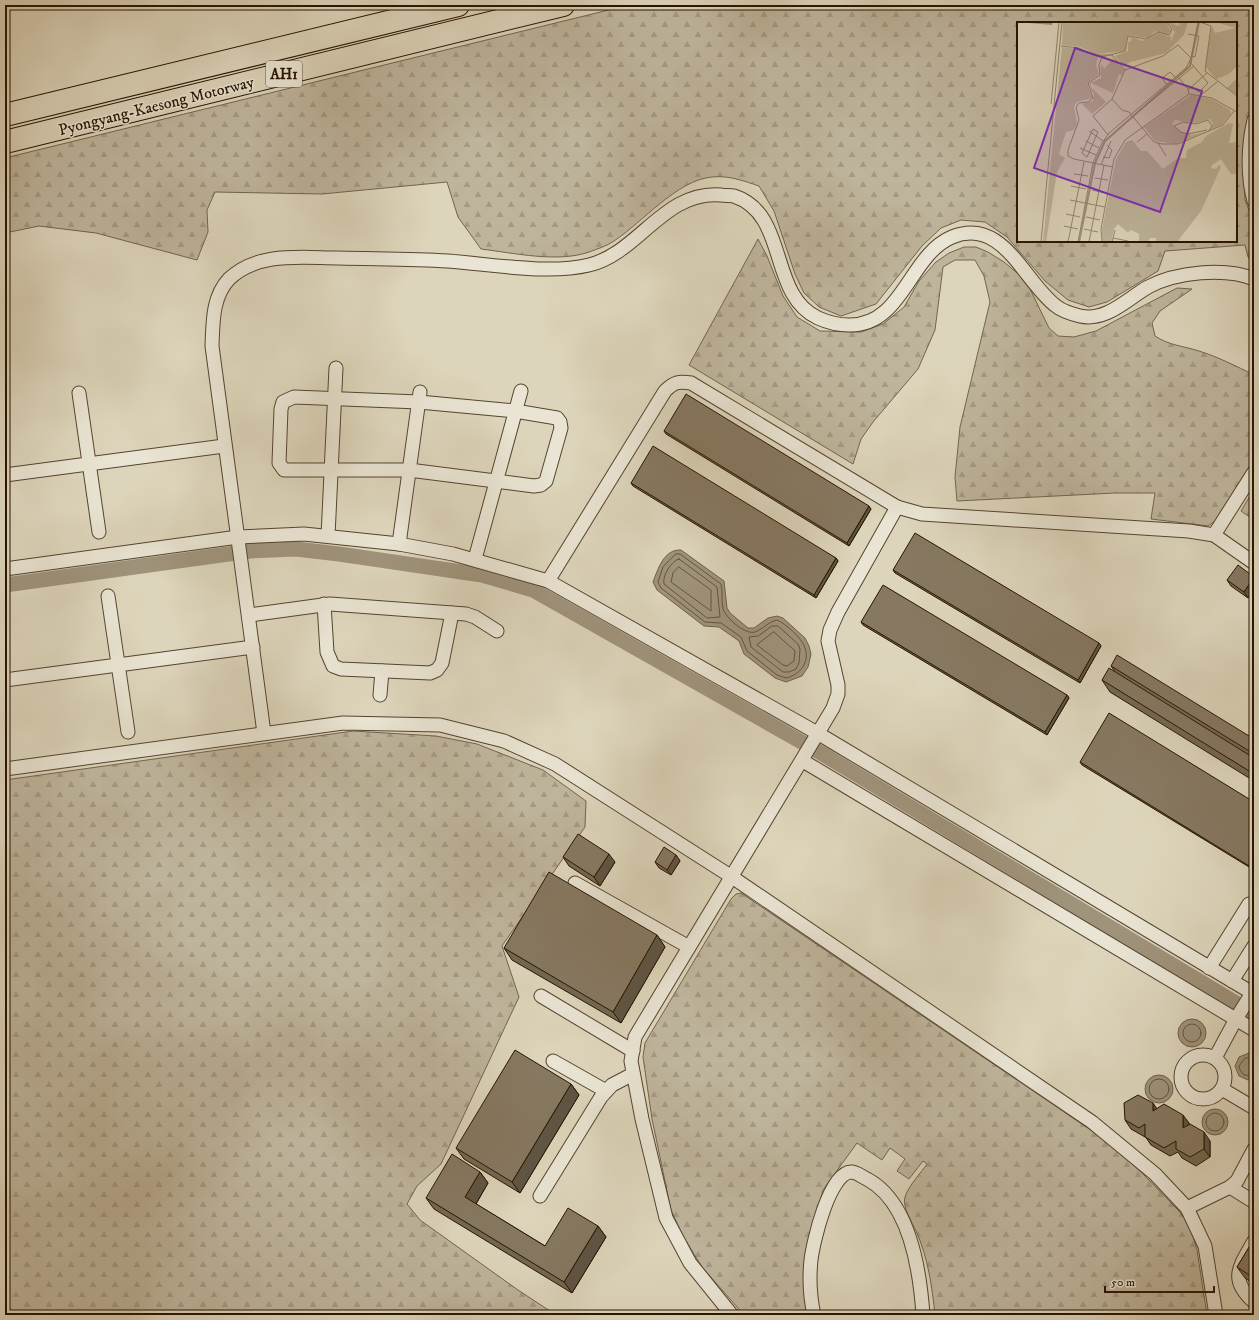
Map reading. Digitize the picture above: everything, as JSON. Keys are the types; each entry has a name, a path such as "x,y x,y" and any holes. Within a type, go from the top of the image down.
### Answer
{"highway":[{"name":"Pyongyang-Kaesong Motorway","path":"5,115 458,5"},
{"name":"Pyongyang-Kaesong Motorway","path":"5,142 563,5"}],"street":[{"path":"1254,120 1250,173 1250,186 1254,201"},
{"path":"264,733 242,562 224,446 212,346 215,303 220,291 229,279 241,270 254,264 282,257 444,261 552,269 573,268 590,265 604,259 624,247 674,207 691,197 709,194 734,196 754,208 764,221 773,239 791,292 802,307 818,318 842,325 857,325 874,319 892,306 924,260 938,245 953,237 968,233 986,236 1001,244 1014,256 1036,286 1057,307 1085,317 1105,314 1146,288 1176,277 1218,272 1246,276 1254,279"},
{"path":"328,536 336,368"},
{"path":"548,581 665,391 673,384 680,381 692,383 897,507 922,514 1189,531 1214,535 1254,563"},
{"path":"475,559 520,391"},
{"path":"79,393 99,532"},
{"path":"399,544 420,397"},
{"path":"420,397 557,418 560,422 561,428 546,481 541,485 534,486 409,470 284,470 281,468 279,456 281,409 283,402 287,399 420,397"},
{"path":"5,475 224,446"},
{"path":"1214,535 1254,472"},
{"path":"732,1315 690,1263 666,1218 633,1074 631,1061 635,1037 811,747 838,694 836,670 828,641 830,630 838,612 897,507"},
{"path":"5,569 304,534 399,544 475,559 548,581 1238,1016 1254,1030"},
{"path":"108,596 128,732"},
{"path":"249,615 324,604 452,613 475,617 497,631"},
{"path":"324,604 327,652 333,666 341,669 424,674 437,670 442,663 452,613"},
{"path":"5,680 253,646"},
{"path":"380,695 382,671"},
{"path":"5,769 343,723 440,725 504,741 555,764 732,877 1092,1122 1154,1174 1187,1208 1205,1246 1216,1315"},
{"path":"811,747 1232,981 1251,996 1215,1058"},
{"path":"575,883 689,947"},
{"path":"1209,968 1249,904 1254,907"},
{"path":"1232,981 1254,946"},
{"path":"540,996 633,1051"},
{"path":"1202,1056 1215,1058 1224,1069 1225,1082 1222,1089 1212,1098 1198,1099 1187,1092 1183,1086 1182,1072 1189,1061 1202,1056"},
{"path":"553,1061 606,1091"},
{"path":"540,1196 601,1097 612,1085 633,1074"},
{"path":"1222,1089 1254,1108"},
{"path":"1187,1208 1230,1187 1237,1181 1254,1149"},
{"path":"814,1315 810,1292 811,1260 821,1218 834,1185 840,1177 850,1172 857,1174 884,1190 897,1210 911,1242 921,1283 923,1315"},
{"path":"1230,1187 1254,1202"},
{"path":"1254,1241 1239,1269 1239,1283 1245,1294 1254,1302"}],"green space":[{"path":"629,5 1251,5 1254,13 1254,96 1244,168 1245,200 1254,223 1254,264 1248,257 1245,245 1165,251 1158,271 1107,302 1089,307 1068,300 1045,281 1007,237 985,222 961,220 941,228 922,246 876,304 841,316 819,307 804,293 795,274 774,211 759,186 742,180 718,177 699,180 673,194 611,243 589,252 564,257 522,255 481,249 458,217 447,182 322,194 215,192 207,210 208,232 197,260 96,233 39,226 5,233 5,158"},
{"path":"758,239 767,256 783,296 797,317 820,331 861,332 883,324 904,307 919,281 936,262 949,253 964,247 976,247 988,252 1004,262 1023,278 1049,328 1058,336 1074,337 1096,331 1177,288 1192,289 1160,311 1152,323 1155,336 1170,343 1213,356 1254,375 1254,459 1215,521 1208,526 1151,519 1155,493 1115,493 957,501 955,477 960,427 990,302 984,276 975,260 955,260 943,267 935,330 918,369 873,422 861,439 853,464 689,365"},
{"path":"1254,489 1254,520 1241,511"},
{"path":"353,731 436,736 477,744 543,770 586,801 585,827 502,946 519,997 441,1164 417,1186 407,1204 420,1220 518,1290 556,1315 5,1315 5,780"},
{"path":"741,893 1107,1141 1142,1173 1179,1211 1190,1226 1197,1250 1207,1315 935,1315 931,1283 924,1251 906,1210 904,1201 909,1188 927,1164 923,1161 909,1179 897,1171 905,1159 890,1148 882,1160 857,1143 823,1190 806,1254 809,1315 744,1315 702,1267 684,1238 671,1210 652,1119 643,1057 645,1043 731,899 736,894"}],"water":[{"path":"681,550 724,581 727,608 730,613 748,628 754,628 768,618 777,616 783,618 805,638 811,654 808,667 802,676 786,682 775,678 744,654 739,641 719,627 704,626 657,590 653,582 662,561 670,553"},
{"path":"1192,1019 1202,1023 1206,1033 1202,1043 1192,1047 1182,1043 1178,1033 1182,1023"},
{"path":"1249,1053 1254,1054 1254,1079 1248,1080 1239,1076 1235,1066 1239,1057"},
{"path":"1159,1075 1169,1079 1173,1089 1169,1099 1159,1103 1149,1099 1145,1089 1149,1079"},
{"path":"1215,1109 1225,1112 1228,1122 1225,1132 1215,1135 1205,1132 1202,1122 1205,1112"}],"building":[{"path":"686,394 869,506 847,543 664,431"},
{"path":"653,446 836,558 814,595 631,483"},
{"path":"915,533 1099,643 1078,680 893,570"},
{"path":"1238,565 1254,577 1244,592 1227,580"},
{"path":"883,585 1067,695 1045,732 861,622"},
{"path":"1117,655 1254,739 1254,754 1111,666"},
{"path":"1109,668 1254,758 1254,774 1102,680"},
{"path":"1109,713 1254,802 1254,869 1080,762"},
{"path":"578,834 609,854 594,877 563,857"},
{"path":"664,847 676,855 667,870 655,862"},
{"path":"549,872 657,935 613,1012 504,948"},
{"path":"515,1050 571,1084 512,1182 456,1148"},
{"path":"1138,1095 1153,1103 1153,1111 1164,1104 1183,1115 1183,1128 1190,1124 1204,1132 1204,1149 1190,1157 1176,1149 1176,1141 1164,1148 1145,1137 1145,1124 1139,1128 1125,1120 1124,1103"},
{"path":"452,1154 480,1172 465,1197 545,1246 568,1208 598,1226 564,1282 426,1198"},
{"path":"1254,1239 1254,1278 1237,1267"}],"waterway":[{"path":"5,585 250,551 296,549 482,575 533,590 821,753 1254,1014"}]}
